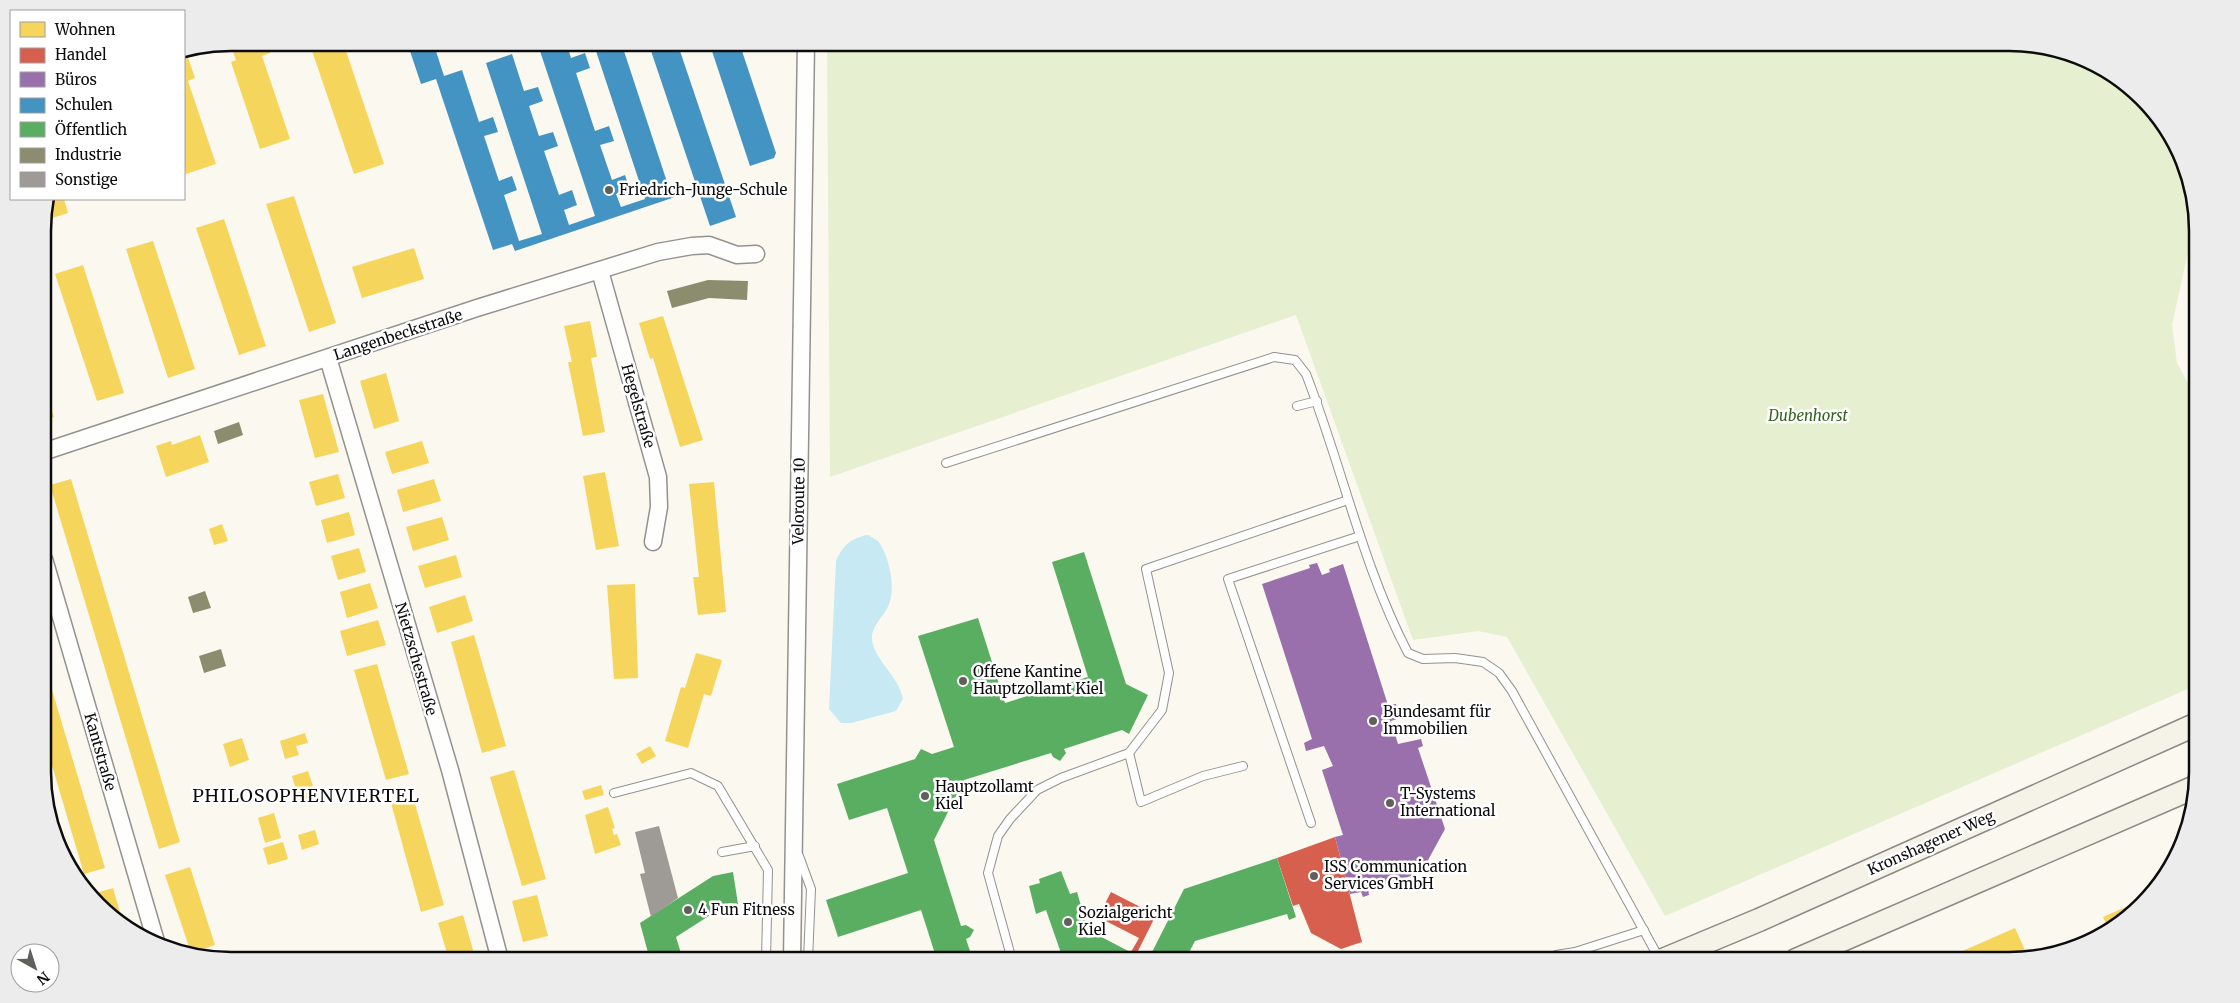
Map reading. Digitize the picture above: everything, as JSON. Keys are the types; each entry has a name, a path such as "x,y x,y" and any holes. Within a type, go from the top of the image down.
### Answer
{"main road":[{"name":"Kronshagener Weg","path":"1680,952 1817,894 2189,728"},
{"path":"1814,952 2187,790"}],"street":[{"name":"Veloroute 10","path":"792,952 806,51"},
{"name":"Langenbeckstraße","path":"51,449 478,308 658,252 692,246 721,248 737,255 756,254"},
{"name":"Hegelstraße","path":"600,271 658,476 659,507 653,542"},
{"name":"Nietzschestraße","path":"328,358 450,770 498,952"},
{"name":"Kantstraße","path":"51,583 154,934"}],"lane":[{"path":"946,463 1274,357 1295,360 1306,374 1317,401 1360,536 1393,625 1408,653 1423,659 1454,658 1484,662 1499,673 1508,685 1656,952"},
{"path":"1297,406 1317,401"},
{"path":"1010,952 988,873 998,836 1010,819 1037,790 1129,753 1162,710 1169,673 1146,568 1348,500"},
{"path":"1311,823 1228,579 1360,536"},
{"path":"1129,753 1141,802 1202,776 1243,766"},
{"path":"614,793 691,773 718,786 768,870 766,952"},
{"path":"793,840 811,889 808,952"},
{"path":"722,852 755,846"},
{"path":"1575,952 1644,930"}],"green space":[{"name":"Dubenhorst","path":"827,51 2009,51 2032,53 2055,57 2078,65 2099,75 2118,88 2152,122 2165,141 2183,185 2187,208 2189,248 2172,325 2177,363 2189,385 2189,688 1665,916 1507,637 1478,631 1413,640 1296,315 830,477"}],"water":[{"path":"868,535 878,541 882,547 888,563 892,589 887,608 874,628 873,645 876,653 901,691 903,699 896,711 851,723 841,723 829,709 836,561 848,543"}],"building: Wohnen":[{"path":"233,51 269,51 270,53 262,56 290,139 260,149 231,62 236,60"},
{"path":"312,51 346,51 384,164 354,174"},
{"path":"185,57 188,57 195,78 188,81 216,164 186,174"},
{"path":"294,196 336,323 309,332 266,204"},
{"path":"54,200 64,200 68,213 52,218"},
{"path":"224,219 266,346 239,355 196,228"},
{"path":"153,241 195,369 168,378 126,249"},
{"path":"414,248 424,279 362,298 352,267"},
{"path":"83,265 124,393 97,401 55,274"},
{"path":"663,316 703,440 680,447 653,358 650,359 639,323"},
{"path":"590,321 597,357 591,358 605,432 583,436 568,362 572,362 564,326"},
{"path":"386,373 399,421 374,429 360,381"},
{"path":"323,394 339,452 315,458 299,400"},
{"path":"200,435 209,462 166,477 156,446 171,441 172,445"},
{"path":"422,441 429,463 392,474 385,452"},
{"path":"605,472 619,546 596,550 583,476"},
{"path":"338,474 345,498 316,506 309,482"},
{"path":"71,479 180,842 159,849 51,488 51,485"},
{"path":"434,479 441,501 403,512 397,490"},
{"path":"714,482 726,612 698,615 693,577 699,577 689,484"},
{"path":"349,512 355,535 327,543 321,520"},
{"path":"442,517 449,540 413,551 406,527"},
{"path":"222,524 228,541 214,545 209,529"},
{"path":"359,548 366,572 338,580 331,556"},
{"path":"456,555 462,577 425,588 418,566"},
{"path":"370,583 378,608 347,618 340,592"},
{"path":"635,584 638,678 614,679 607,585"},
{"path":"465,595 473,621 437,633 429,607"},
{"path":"378,620 386,645 347,656 340,631"},
{"path":"474,635 506,746 482,753 451,642"},
{"path":"696,653 722,660 711,696 704,694 688,748 665,741 681,687 685,688"},
{"path":"377,664 409,774 386,780 354,670"},
{"path":"51,687 105,868 84,874 51,762"},
{"path":"305,733 308,743 296,746 299,755 285,759 280,741"},
{"path":"242,738 249,760 230,767 223,744"},
{"path":"650,746 656,756 642,764 636,754"},
{"path":"514,770 546,879 522,886 490,777"},
{"path":"308,771 316,796 299,801 292,776"},
{"path":"601,785 604,795 585,800 582,791"},
{"path":"413,797 444,905 421,912 391,803"},
{"path":"608,807 615,828 612,829 614,835 617,834 621,845 595,854 585,815"},
{"path":"274,813 281,838 265,843 258,818"},
{"path":"315,830 319,844 302,850 298,835"},
{"path":"283,842 288,859 268,865 263,848"},
{"path":"190,867 215,945 203,949 189,947 165,875"},
{"path":"113,888 120,914 104,899 98,892"},
{"path":"537,895 548,936 523,942 512,901"},
{"path":"2128,906 2106,923 2103,917"},
{"path":"463,915 474,952 447,952 438,923"},
{"path":"2015,928 2025,950 2009,952 1960,952"}],"building: Handel":[{"name":"ISS Communication Services GmbH","path":"1335,837 1362,942 1341,949 1311,933 1299,904 1293,906 1277,858"},
{"path":"1111,892 1156,915 1138,952 1131,952 1139,938 1098,917"}],"building: Büros":[{"path":"1317,563 1322,575 1330,572 1329,569 1343,564 1388,705 1396,704 1400,718 1391,721 1398,744 1421,739 1423,746 1418,748 1445,829 1421,873 1368,889 1369,895 1363,897 1361,892 1350,894 1335,837 1343,835 1322,770 1333,766 1324,746 1306,751 1304,743 1312,739 1262,584 1310,568 1309,565"}],"building: Schulen":[{"path":"410,51 436,51 444,76 462,70 479,122 493,117 498,132 484,136 499,181 512,176 517,190 504,195 519,241 542,234 486,63 512,54 524,91 538,87 543,101 529,106 539,136 553,132 558,146 544,151 559,195 572,190 577,205 564,210 569,225 595,216 540,51 569,51 571,58 585,53 590,68 576,73 595,131 609,126 614,141 600,145 612,180 625,175 630,190 616,194 621,207 645,199 596,51 624,51 670,191 679,188 681,195 515,251 512,244 493,250 436,79 421,84"},
{"path":"651,51 680,51 736,217 710,226"},
{"path":"712,51 742,51 776,153 774,158 750,166"}],"building: Öffentlich":[{"path":"1084,552 1126,684 1148,695 1129,734 1122,730 1064,749 1066,753 1060,761 1053,757 1051,753 964,780 934,840 961,926 966,925 974,930 970,937 966,939 970,952 934,952 921,910 838,937 826,900 908,873 887,808 849,820 837,784 915,759 921,749 932,754 954,747 918,636 978,618 1005,703 1088,677 1052,562"},
{"path":"1277,858 1296,917 1289,920 1287,914 1195,941 1189,952 1152,952 1184,889"},
{"name":"Sozialgericht Kiel","path":"1061,871 1070,894 1077,892 1088,930 1130,952 1061,952 1046,910 1036,914 1029,886 1040,883 1039,879"},
{"name":"4 Fun Fitness","path":"733,872 738,904 729,903 676,937 681,952 648,952 640,923 713,876"}],"building: Industrie":[{"path":"708,280 748,281 747,300 709,298 672,308 667,291"},
{"path":"239,422 243,435 218,444 214,431"},
{"path":"205,591 211,608 193,613 188,597"},
{"path":"221,649 226,666 204,673 199,656"}],"building: Sonstige":[{"path":"659,826 678,898 651,917 640,874 645,873 635,832"}],"place":[{"name":"Friedrich-Junge-Schule","path":"609,190"},
{"name":"Offene Kantine Hauptzollamt Kiel","path":"963,681"},
{"name":"Bundesamt für Immobilien","path":"1373,721"},
{"name":"Hauptzollamt Kiel","path":"925,796"},
{"name":"T-Systems International","path":"1390,803"},
{"name":"ISS Communication Services GmbH","path":"1314,876"},
{"name":"4 Fun Fitness","path":"688,910"},
{"name":"Sozialgericht Kiel","path":"1068,922"}],"district":[{"name":"PHILOSOPHENVIERTEL","path":"306,796"}]}
